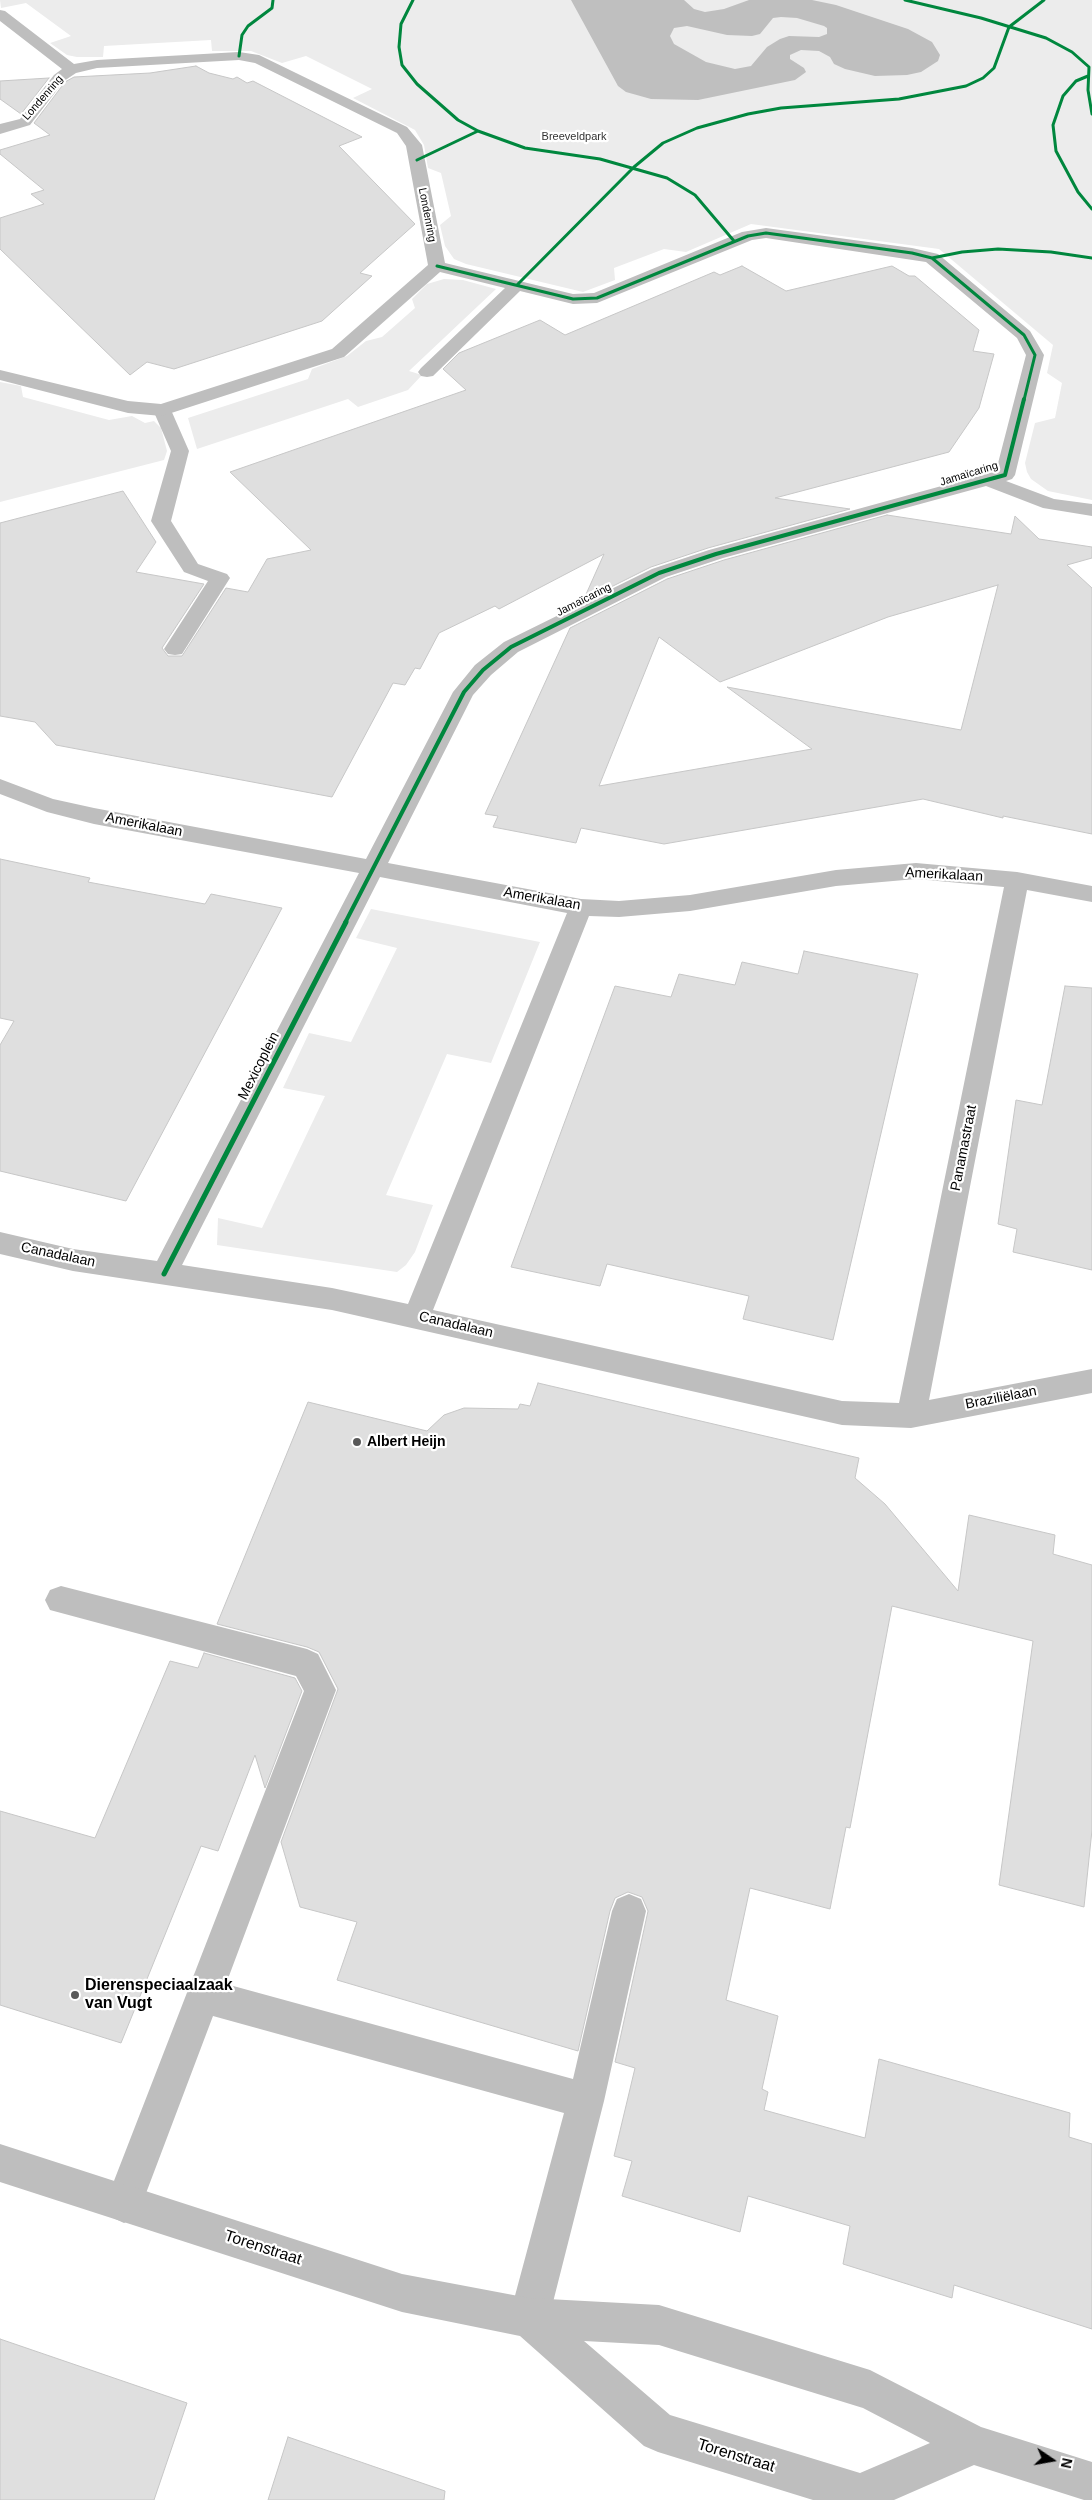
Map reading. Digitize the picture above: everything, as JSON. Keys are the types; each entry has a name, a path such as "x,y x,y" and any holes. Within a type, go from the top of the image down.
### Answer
{"street":[{"path":"0,14 71,69"},
{"name":"Londenring","path":"0,129 25,122 59,78 71,69 106,63 239,56 259,59 402,130 414,145 437,266"},
{"name":"Jamaïcaring","path":"374,868 464,692 482,670 511,647 659,573 716,554 1005,475 1035,355 1024,335 932,258 912,253 766,233 734,241 597,298 573,300 437,266"},
{"path":"0,375 128,408 162,410 338,353 437,266"},
{"path":"426,372 517,286"},
{"path":"162,410 180,451 161,521 191,568 220,578 175,649"},
{"path":"987,480 1050,504 1092,510"},
{"name":"Amerikalaan","path":"0,786 47,805 94,816 581,907 619,909 690,903 836,878 916,871 1017,880 1092,894"},
{"name":"Mexicoplein","path":"164,1274 374,868"},
{"name":"Panamastraat","path":"911,1416 1017,880"},
{"path":"417,1316 581,907"},
{"name":"Canadalaan","path":"0,1243 73,1260 332,1299 417,1316 842,1413 911,1416"},
{"name":"Braziliëlaan","path":"911,1416 1092,1381"},
{"path":"61,1600 307,1664 320,1690 124,2204"},
{"path":"529,2318 586,2101 629,1911"},
{"path":"204,1996 586,2101"},
{"name":"Torenstraat","path":"0,2164 402,2293 529,2318 659,2325 870,2390 974,2444 1092,2482"},
{"name":"Torenstraat","path":"529,2318 658,2432 860,2494 974,2444"}],"green space":[{"name":"Breeveldpark","path":"0,0 1092,0 1092,500 1048,491 1031,479 1027,472 1025,463 1035,423 1055,418 1062,383 1047,373 1053,345 939,249 751,224 686,252 664,249 614,268 615,280 583,292 466,264 454,259 445,246 440,225 451,216 441,173 428,168 424,145 415,130 353,98 372,89 306,56 282,63 251,51 212,51 211,40 104,46 103,57 67,55 50,43 71,36 26,3 1,8"},
{"path":"444,279 463,280 496,289 409,371 422,375 408,390 358,407 348,399 197,449 188,418 308,379 312,369 347,356 366,341 382,337 415,308 412,299 427,284"},
{"path":"0,382 21,386 23,397 109,420 132,416 145,423 154,421 161,428 167,451 164,460 0,502"},
{"path":"371,909 540,942 491,1063 447,1054 386,1195 433,1205 415,1252 406,1265 397,1272 217,1245 218,1218 262,1228 325,1096 283,1088 309,1033 351,1042 397,948 356,938"}],"shaded area":[{"path":"571,0 684,0 694,9 705,12 724,9 749,0 812,0 836,5 908,29 932,42 940,55 938,61 921,72 907,75 875,76 845,69 834,64 830,57 819,51 801,50 790,55 790,59 804,68 806,72 795,80 698,100 651,99 626,92 618,86","holes":["773,18 797,18 824,26 827,28 827,34 819,37 789,36 780,39 767,47 751,66 735,69 706,62 674,44 670,36 674,28 687,26 727,35 752,36 760,34"]}],"building":[{"path":"196,66 209,73 233,79 237,77 247,83 253,81 362,137 339,146 415,224 360,273 372,276 322,321 174,369 147,362 130,375 0,249 0,218 44,204 31,194 44,190 0,154 0,150 50,135 34,123 65,82 74,77 150,73"},
{"path":"49,78 21,114 0,99 0,81"},
{"path":"742,266 786,291 892,266 909,276 915,276 979,330 973,351 994,354 979,408 949,452 775,498 850,509 708,548 651,567 583,601 604,554 499,609 495,606 439,633 420,669 415,668 405,685 393,683 332,797 56,745 35,722 0,716 0,523 123,491 156,542 136,572 204,584 162,648 168,656 182,656 226,588 248,592 267,559 311,550 230,472 466,390 443,369 459,353 540,320 565,335 714,272 720,275"},
{"path":"887,515 1011,534 1015,516 1039,539 1092,547 1092,558 1067,565 1092,588 1092,834 1003,816 1003,818 923,799 664,844 581,828 576,843 493,827 498,816 485,814 570,628 667,579 724,560","holes":["998,585 961,730 727,687 812,749 599,786 659,637 720,682 888,617"]},
{"path":"0,859 90,878 88,882 205,904 211,894 282,908 126,1201 0,1171 0,1045 14,1021 0,1018"},
{"path":"804,951 918,974 833,1340 743,1319 749,1296 607,1264 600,1286 511,1267 615,986 671,997 679,974 735,985 742,962 798,974"},
{"path":"1065,986 1092,988 1092,1270 1013,1252 1017,1229 998,1224 1016,1100 1042,1105"},
{"path":"538,1383 859,1458 855,1478 885,1504 958,1591 969,1515 1055,1535 1053,1554 1092,1565 1092,1830 1084,1907 999,1885 1033,1641 892,1606 850,1828 846,1827 830,1909 750,1888 726,2000 778,2016 762,2089 768,2092 764,2110 865,2138 879,2059 1070,2113 1069,2137 1092,2144 1092,2329 954,2285 952,2298 843,2264 850,2226 748,2196 740,2232 622,2196 632,2161 614,2156 635,2068 615,2062 648,1911 642,1897 628,1892 615,1898 610,1911 578,2051 337,1980 357,1922 300,1907 281,1842 338,1689 319,1652 307,1647 217,1624 308,1402 427,1431 444,1415 464,1408 518,1409 520,1404 530,1406"},
{"path":"204,1653 295,1678 302,1691 265,1788 255,1755 218,1851 201,1846 121,2043 0,2005 0,1811 95,1838 170,1661 198,1668"},
{"path":"0,2339 187,2403 154,2500 0,2500"},
{"path":"288,2437 445,2491 444,2500 268,2500"}],"cycle path":[{"path":"239,56 242,35 248,26 272,8 273,0"},
{"path":"413,0 401,24 399,47 402,65 417,84 458,120 478,131 525,148 600,159 634,167 667,178 695,195 734,241"},
{"path":"905,0 981,18 1046,38 1072,52 1089,67 1088,90 1092,114"},
{"path":"517,285 634,167 663,143 697,128 748,114 781,108 899,99 966,86 983,78 994,68 1009,27 1044,0"},
{"path":"1088,76 1076,81 1063,96 1053,125 1056,151 1078,192 1092,209"},
{"path":"417,160 478,131"},
{"path":"164,1274 464,692 483,670 511,647 659,573 716,554 1005,475 1035,355 1024,335 932,258 912,253 766,233 748,236 597,298 573,299 437,266"},
{"path":"932,258 962,252 998,249 1051,252 1092,258"}],"place":[{"name":"Albert Heijn","path":"357,1442"},
{"name":"Dierenspeciaalzaak van Vugt","path":"75,1995"}]}
